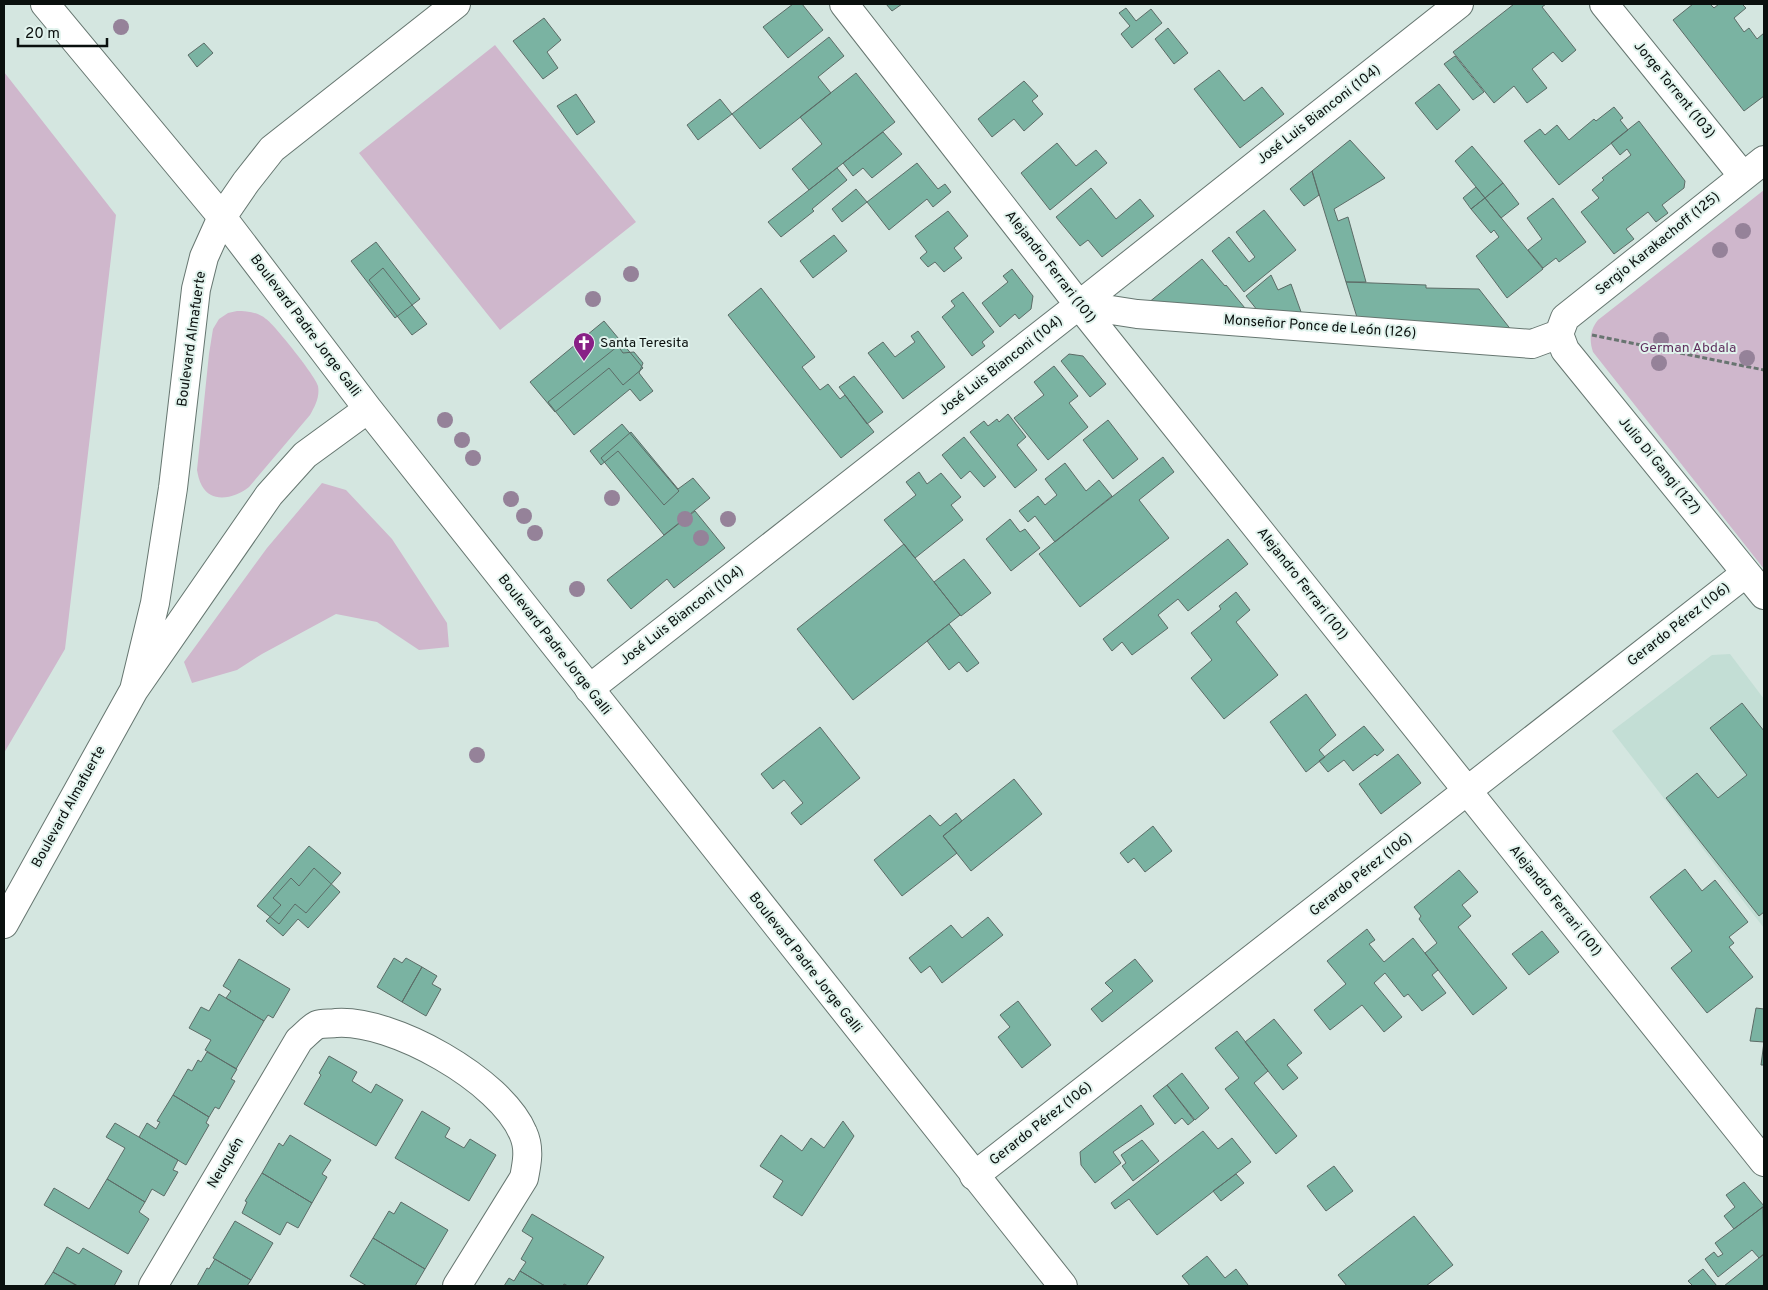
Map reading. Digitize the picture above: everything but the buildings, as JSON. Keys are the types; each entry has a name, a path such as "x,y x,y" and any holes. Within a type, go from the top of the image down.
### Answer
{"street":[{"name":"Boulevard Padre Jorge Galli","path":"45,4 222,217 368,409 1063,1286"},
{"name":"Boulevard Almafuerte","path":"134,690 155,602 174,488 196,289 204,257 222,217 272,148 456,4"},
{"name":"Alejandro Ferrari (101)","path":"844,4 1080,305 1764,1162"},
{"name":"José Luis Bianconi (104)","path":"589,689 1080,305 1459,4"},
{"name":"Jorge Torrent (103)","path":"1604,4 1754,168"},
{"name":"Sergio Karakachoff (125)","path":"1559,334 1565,318 1754,168"},
{"name":"Monseñor Ponce de León (126)","path":"1080,305 1138,314 1532,344 1559,334"},
{"name":"Julio Di Gangi (127)","path":"1559,334 1565,350 1764,596"},
{"name":"Boulevard Almafuerte","path":"4,924 134,690 269,495 305,455 368,409"},
{"name":"Gerardo Pérez (106)","path":"974,1176 1746,573"},
{"name":"Neuquén","path":"153,1286 300,1040 318,1025 350,1022 397,1035 448,1059 484,1086 507,1109 524,1133 528,1158 524,1178 457,1286"}],"path":[{"path":"1594,342 1596,328"},
{"path":"1559,334 1594,336 1764,370"}],"shaded area":[{"path":"1730,654 1764,699 1764,928 1612,731 1712,655"}],"green space":[{"path":"495,45 636,222 500,330 359,153"},
{"path":"4,72 116,215 65,649 4,753"},
{"name":"German Abdala","path":"1764,190 1764,569 1593,352 1591,339 1593,328 1598,320"},
{"path":"237,311 256,313 277,330 295,351 316,381 318,398 310,415 249,487 231,496 218,497 206,492 199,480 197,470 213,329 219,319 228,313"},
{"path":"322,483 346,490 392,539 447,623 449,647 419,650 377,622 336,614 262,654 237,670 192,683 184,662 267,548"}],"place":[{"name":"Santa Teresita","path":"584,362"}]}
